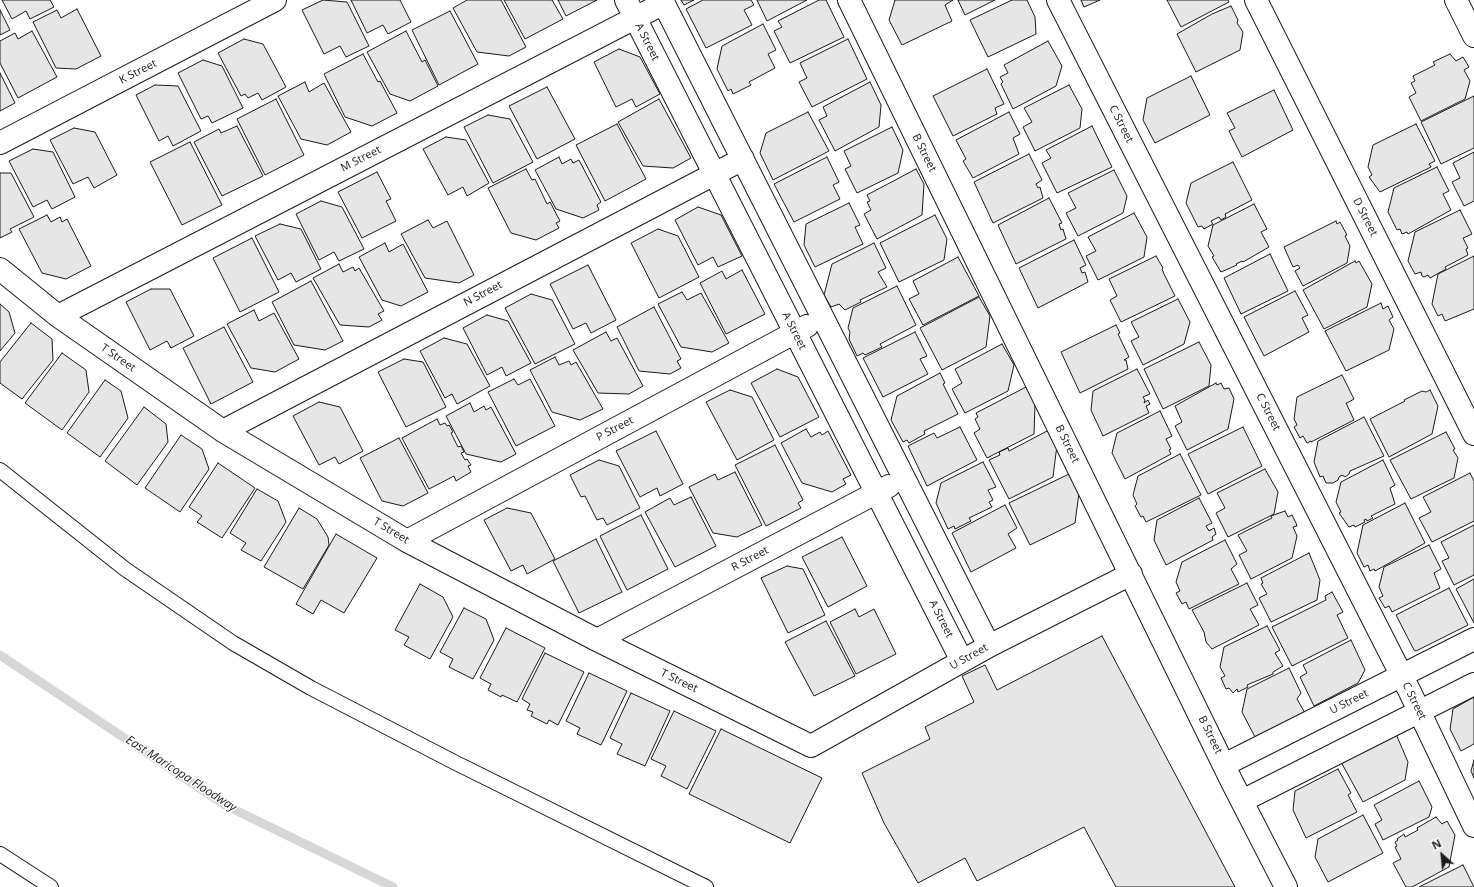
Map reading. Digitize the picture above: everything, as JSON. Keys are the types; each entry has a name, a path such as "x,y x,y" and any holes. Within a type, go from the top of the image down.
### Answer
{"street":[{"name":"K Street","path":"0,143 276,0"},
{"name":"B Street","path":"849,0 1224,765 1286,887"},
{"name":"C Street","path":"1058,0 1402,676 1474,826"},
{"name":"D Street","path":"1256,0 1474,434"},
{"path":"1456,0 1474,36"},
{"path":"663,1 989,646"},
{"name":"M Street","path":"58,316 630,9 663,1"},
{"name":"A Street","path":"630,9 962,661"},
{"name":"N Street","path":"223,431 743,158"},
{"name":"T Street","path":"0,269 58,316 223,431 406,541 597,640 811,746"},
{"name":"P Street","path":"406,541 823,317"},
{"name":"R Street","path":"597,640 904,478"},
{"name":"U Street","path":"811,746 989,646 1131,574"},
{"name":"U Street","path":"1224,765 1474,639"},
{"path":"1242,801 1474,684"}],"lane":[{"path":"0,470 125,569 233,643 311,688 454,762 706,887"},
{"path":"0,854 52,887"}],"building":[{"path":"2,0 50,0 54,7 30,19 26,11 12,19"},
{"path":"323,0 347,2 369,46 346,57 340,46 324,54 302,10"},
{"path":"351,0 400,0 411,22 388,34 383,25 367,33"},
{"path":"467,0 501,0 526,47 509,56 477,52 453,8"},
{"path":"504,0 552,0 563,19 525,39"},
{"path":"558,0 597,0 566,16"},
{"path":"681,0 694,0 684,5"},
{"path":"703,0 751,0 754,5 744,10 752,25 706,48 686,9"},
{"path":"757,0 807,0 767,21"},
{"path":"819,0 826,0 844,37 790,63 774,31 782,27 778,21"},
{"path":"895,0 953,0 945,5 952,21 902,45 889,20"},
{"path":"958,0 995,0 965,15"},
{"path":"1012,0 1027,0 1035,17 1036,34 988,57 970,20"},
{"path":"1081,0 1100,0 1084,7"},
{"path":"1167,0 1228,0 1229,2 1181,27"},
{"path":"1231,6 1238,20 1237,23 1243,32 1240,50 1196,72 1177,34 1212,14"},
{"path":"77,9 101,56 76,69 56,68 33,22 57,10 61,18"},
{"path":"0,10 10,30 0,35"},
{"path":"450,11 478,64 439,85 412,30"},
{"path":"763,24 776,50 768,54 775,68 749,82 751,85 733,94 731,89 728,91 717,69 722,46"},
{"path":"32,31 57,77 18,98 0,63 0,41 15,33 18,39"},
{"path":"406,31 422,62 425,60 438,86 410,101 390,94 367,52"},
{"path":"244,39 263,44 286,87 262,100 258,93 248,98 245,94 241,96 218,53"},
{"path":"848,39 867,79 812,107 799,82 807,78 800,63"},
{"path":"1048,41 1062,66 1056,86 1013,109 1001,84 1003,82 1000,77 1008,73 1004,65"},
{"path":"619,49 640,57 660,94 636,107 632,99 616,107 594,62"},
{"path":"363,54 378,82 380,81 397,113 372,126 345,117 324,74"},
{"path":"1450,54 1456,61 1463,57 1469,67 1464,70 1470,81 1465,99 1421,121 1409,97 1416,93 1411,83 1415,81 1413,76 1435,65 1433,62"},
{"path":"203,60 222,66 243,108 212,123 208,116 201,119 178,73"},
{"path":"987,69 1004,104 995,108 997,114 953,136 933,96"},
{"path":"0,73 15,103 0,111"},
{"path":"1191,76 1210,115 1155,143 1143,120 1147,98"},
{"path":"305,82 309,92 324,83 351,132 327,145 301,139 278,96"},
{"path":"870,82 881,105 879,127 835,151 819,120 827,116 823,107"},
{"path":"155,85 178,86 201,131 173,146 168,136 159,141 136,95"},
{"path":"1069,85 1082,109 1080,128 1035,151 1023,127 1032,122 1024,108"},
{"path":"547,87 575,139 537,159 509,106"},
{"path":"1274,90 1293,130 1242,157 1229,131 1235,128 1227,113"},
{"path":"1474,96 1474,148 1441,164 1421,122"},
{"path":"276,99 304,155 265,175 237,119"},
{"path":"659,99 691,158 673,168 643,166 618,122"},
{"path":"808,112 829,151 773,180 760,153 766,133"},
{"path":"1009,112 1020,134 1013,138 1019,154 973,178 963,161 966,159 956,140"},
{"path":"488,115 510,119 533,162 493,183 464,127"},
{"path":"617,124 646,179 605,201 576,145"},
{"path":"1416,124 1435,161 1429,164 1431,167 1380,192 1369,177 1372,175 1368,167 1373,145"},
{"path":"237,126 263,176 222,196 194,142 219,129 221,133"},
{"path":"1092,126 1112,167 1057,193 1042,163 1051,158 1046,150"},
{"path":"892,127 903,150 898,173 857,193 845,169 851,166 844,151"},
{"path":"74,128 95,132 117,175 94,188 88,177 73,184 50,140"},
{"path":"446,137 466,140 489,183 467,196 463,187 448,195 423,149"},
{"path":"190,142 222,205 182,225 150,162"},
{"path":"33,149 53,152 75,197 52,209 47,200 33,207 9,161"},
{"path":"1474,152 1474,201 1464,206 1452,182 1460,178 1453,163"},
{"path":"1029,154 1042,180 1036,184 1038,188 1040,187 1043,198 993,223 974,182"},
{"path":"559,157 562,164 571,159 573,163 579,160 601,202 597,205 599,210 583,218 556,209 535,170"},
{"path":"827,157 839,182 833,185 840,199 794,222 774,184"},
{"path":"1233,162 1252,200 1225,214 1226,217 1221,220 1219,217 1211,221 1213,224 1204,229 1202,226 1198,227 1186,203 1191,183"},
{"path":"1437,167 1449,191 1443,194 1451,210 1408,234 1407,232 1402,234 1400,229 1397,230 1388,212 1394,188"},
{"path":"526,169 532,180 535,179 547,204 550,202 560,221 556,223 559,228 536,240 511,233 488,188"},
{"path":"916,169 924,184 922,215 877,239 864,214 871,210 867,202 870,201 867,195"},
{"path":"1114,170 1127,196 1123,213 1078,236 1066,213 1076,208 1068,193"},
{"path":"377,172 391,199 386,201 396,221 362,238 338,192"},
{"path":"0,173 11,173 34,217 10,229 12,232 0,238"},
{"path":"1049,198 1062,223 1059,224 1061,230 1063,229 1066,239 1016,264 998,225"},
{"path":"321,201 342,207 364,249 339,261 334,252 319,260 296,214"},
{"path":"849,203 860,225 855,227 863,244 815,267 804,245 806,224"},
{"path":"1254,204 1267,229 1261,232 1269,247 1243,262 1242,261 1236,264 1237,265 1221,272 1212,257 1214,256 1208,246 1213,225"},
{"path":"698,207 721,215 742,256 718,267 713,257 698,265 675,220"},
{"path":"1460,210 1472,234 1463,238 1468,248 1466,249 1468,255 1445,267 1446,269 1430,278 1428,275 1424,277 1422,276 1421,272 1415,274 1408,261 1415,232"},
{"path":"1134,213 1147,237 1144,257 1098,280 1086,256 1096,251 1088,237"},
{"path":"47,215 51,222 60,217 62,222 67,219 91,266 66,279 42,273 19,229"},
{"path":"935,215 947,239 944,260 899,282 880,243"},
{"path":"428,220 433,228 447,221 474,275 459,283 425,278 401,234"},
{"path":"1336,221 1337,224 1340,222 1347,235 1345,236 1350,246 1347,263 1303,286 1295,271 1300,268 1298,265 1293,267 1284,247"},
{"path":"280,224 301,229 321,269 296,282 291,273 278,280 255,236"},
{"path":"658,229 678,236 699,277 659,298 631,243"},
{"path":"252,238 279,292 240,312 213,258"},
{"path":"1074,240 1086,265 1080,268 1082,273 1085,272 1088,282 1038,308 1019,268"},
{"path":"385,243 389,252 403,244 428,292 401,306 382,300 359,257"},
{"path":"874,243 886,268 878,272 887,287 860,300 861,302 845,310 839,304 831,307 824,295 832,264"},
{"path":"1270,254 1288,291 1241,314 1224,278"},
{"path":"1156,256 1175,296 1121,322 1110,300 1117,296 1109,279"},
{"path":"1474,256 1474,309 1445,321 1442,314 1438,316 1432,304 1438,274"},
{"path":"958,257 979,296 923,325 909,299 919,294 913,281"},
{"path":"1355,261 1356,263 1359,261 1372,284 1367,307 1324,329 1303,290"},
{"path":"339,264 343,272 353,267 355,271 359,268 384,311 378,314 382,320 369,327 340,325 313,278"},
{"path":"588,265 616,320 591,333 586,323 573,329 550,284"},
{"path":"742,270 765,314 726,334 700,283 722,271 726,279"},
{"path":"311,281 343,341 325,350 294,345 272,302"},
{"path":"897,286 916,325 880,344 882,347 865,355 863,353 857,356 849,339 850,332 848,328 853,308"},
{"path":"151,289 170,289 194,336 171,348 167,341 150,350 126,302"},
{"path":"1295,291 1308,315 1302,318 1309,332 1264,356 1244,317"},
{"path":"682,292 687,300 701,293 729,343 712,352 681,347 658,304"},
{"path":"531,294 552,300 575,344 535,364 505,308"},
{"path":"979,297 990,316 986,347 942,370 920,328"},
{"path":"1178,299 1190,322 1184,344 1143,365 1131,341 1139,337 1131,322"},
{"path":"1381,303 1383,309 1388,306 1393,317 1389,320 1394,329 1389,350 1346,371 1325,331"},
{"path":"0,304 9,312 15,333 0,351"},
{"path":"654,307 681,359 677,361 681,368 670,374 639,371 617,327"},
{"path":"254,310 259,321 274,313 299,359 275,372 251,368 227,324"},
{"path":"487,315 508,321 531,363 506,376 502,367 487,375 463,328"},
{"path":"31,323 52,339 53,360 22,399 0,383 0,362"},
{"path":"1116,325 1120,333 1118,334 1129,357 1124,360 1126,360 1128,369 1080,393 1061,352"},
{"path":"224,327 253,382 211,404 183,348"},
{"path":"606,332 611,341 617,338 643,386 629,394 598,393 573,350"},
{"path":"915,332 927,356 920,359 928,374 883,397 863,358"},
{"path":"444,338 467,344 490,386 457,404 452,394 445,398 420,351"},
{"path":"1199,342 1211,365 1209,386 1163,409 1144,369"},
{"path":"1002,344 1014,365 1008,391 965,413 952,389 962,383 955,369"},
{"path":"62,353 86,370 89,392 62,430 25,403"},
{"path":"555,357 559,365 569,361 571,365 576,362 603,409 580,420 552,412 530,370"},
{"path":"404,359 423,362 446,407 406,427 378,372"},
{"path":"777,369 798,377 819,417 780,437 751,383"},
{"path":"1137,369 1150,394 1143,397 1145,400 1144,403 1148,400 1150,404 1146,406 1149,413 1103,436 1091,410 1093,391"},
{"path":"940,373 945,383 943,384 958,414 924,431 925,434 909,443 907,440 903,442 891,420 897,396"},
{"path":"1342,375 1354,399 1346,403 1354,420 1307,443 1303,436 1300,438 1294,427 1297,425 1294,419 1297,397"},
{"path":"514,379 518,385 530,379 555,426 516,446 488,392"},
{"path":"105,380 121,391 128,418 100,457 67,433"},
{"path":"1216,383 1217,385 1221,383 1224,389 1229,388 1234,399 1228,429 1187,450 1175,426 1182,422 1175,406"},
{"path":"1026,387 1035,404 1034,434 987,458 974,433 980,429 975,419 978,417 976,413"},
{"path":"730,390 752,397 774,440 737,460 706,402"},
{"path":"1430,390 1438,406 1432,434 1389,457 1370,419 1422,391 1426,392"},
{"path":"319,402 340,407 363,451 339,464 335,457 319,465 293,416"},
{"path":"470,403 474,412 484,406 486,410 491,407 516,454 501,462 466,454 446,416"},
{"path":"144,407 166,424 168,442 137,485 105,461"},
{"path":"1160,411 1172,436 1166,439 1171,449 1169,450 1171,454 1125,479 1112,453 1117,433"},
{"path":"1364,417 1384,456 1350,471 1345,477 1342,475 1333,483 1326,483 1323,476 1320,477 1314,462 1318,441"},
{"path":"437,419 440,425 445,423 447,426 449,425 458,447 461,446 464,452 461,453 465,460 467,459 471,465 468,466 471,472 456,481 454,476 429,489 402,438"},
{"path":"960,427 977,460 927,486 908,446 934,433 937,438"},
{"path":"1243,427 1262,466 1208,494 1188,454"},
{"path":"806,429 811,437 820,432 822,435 828,431 851,475 843,479 846,484 832,492 802,483 781,443"},
{"path":"1049,430 1057,445 1053,477 1009,499 989,460 1000,455 999,452 1008,448 1009,451"},
{"path":"656,431 683,484 660,496 657,488 640,497 616,451"},
{"path":"1446,432 1458,458 1454,478 1411,499 1390,460"},
{"path":"181,435 202,449 209,469 180,512 145,488"},
{"path":"399,438 428,493 403,506 382,501 360,458"},
{"path":"775,445 803,500 798,503 801,508 766,526 735,465"},
{"path":"1180,454 1201,495 1146,522 1143,516 1141,517 1135,506 1137,504 1133,495 1138,476"},
{"path":"599,460 619,466 640,508 607,525 603,518 597,520 585,496 581,497 570,475"},
{"path":"1383,460 1395,485 1390,488 1395,504 1371,516 1373,518 1367,521 1366,519 1364,520 1365,522 1355,527 1354,525 1349,527 1339,513 1341,512 1336,502 1341,482"},
{"path":"983,462 996,487 988,490 993,500 989,502 992,507 969,518 971,521 955,529 954,526 948,529 936,503 941,483"},
{"path":"218,463 255,488 222,538 197,522 202,516 189,507"},
{"path":"1265,469 1278,492 1274,514 1228,537 1216,513 1225,508 1217,493"},
{"path":"735,472 762,525 737,537 713,533 689,487 715,474 718,480"},
{"path":"1470,473 1474,481 1474,521 1432,542 1419,518 1431,512 1423,497"},
{"path":"1069,474 1079,493 1075,523 1030,545 1009,503"},
{"path":"257,489 278,501 286,522 261,561 241,550 246,543 230,533"},
{"path":"691,497 716,546 675,567 645,512 670,498 674,505"},
{"path":"1199,498 1212,523 1206,526 1209,531 1214,528 1216,534 1212,537 1213,540 1166,565 1154,540 1157,520"},
{"path":"1405,503 1425,543 1375,571 1374,569 1370,571 1368,565 1364,567 1357,553 1363,525"},
{"path":"1005,505 1017,528 1008,534 1016,548 971,572 952,533"},
{"path":"299,508 317,519 328,537 329,545 303,589 264,567"},
{"path":"507,508 531,513 555,559 527,574 523,565 511,571 484,520"},
{"path":"1285,511 1288,517 1292,515 1297,526 1293,527 1297,536 1292,558 1251,579 1239,555 1247,551 1238,535 1272,518 1271,516"},
{"path":"641,515 668,569 627,590 600,536"},
{"path":"1474,525 1474,575 1454,585 1442,561 1449,558 1441,542"},
{"path":"336,534 377,558 344,613 321,600 313,614 296,604"},
{"path":"842,537 867,586 828,607 802,557"},
{"path":"596,539 622,592 579,613 553,561"},
{"path":"1225,540 1237,564 1231,569 1239,584 1189,609 1186,602 1182,604 1176,593 1180,591 1176,582 1182,562"},
{"path":"1429,545 1441,569 1434,573 1440,588 1392,612 1389,606 1385,608 1379,598 1383,596 1379,587 1384,567"},
{"path":"1309,553 1320,580 1317,600 1271,622 1259,598 1267,594 1261,584 1263,583 1261,578"},
{"path":"787,566 803,569 825,615 788,633 761,578"},
{"path":"1474,579 1474,623 1456,589"},
{"path":"1247,583 1258,605 1250,609 1259,625 1212,649 1206,642 1204,632 1192,610"},
{"path":"420,584 443,597 453,617 430,659 404,645 409,637 395,630"},
{"path":"1449,588 1468,625 1416,651 1414,650 1396,615"},
{"path":"1332,592 1343,612 1337,615 1348,638 1292,666 1272,627 1326,600 1325,596"},
{"path":"464,608 486,619 494,640 473,679 449,667 453,659 440,652"},
{"path":"855,609 859,617 874,609 896,654 856,674 830,622"},
{"path":"826,621 855,676 814,696 785,642"},
{"path":"1267,626 1280,650 1275,653 1283,666 1273,672 1273,674 1247,685 1248,687 1238,692 1237,689 1233,693 1229,688 1226,689 1221,678 1225,676 1220,667 1224,647"},
{"path":"506,628 545,648 517,702 502,695 501,697 488,690 491,684 480,678"},
{"path":"1102,636 1235,887 1116,887 1084,827 977,881 965,858 918,883 884,823 862,773 930,739 925,727 974,702 962,676 985,665 997,690"},
{"path":"1351,640 1365,670 1358,683 1314,706 1300,677 1307,673 1303,665"},
{"path":"545,653 584,672 558,725 549,720 547,724 531,716 533,712 527,710 530,704 522,699"},
{"path":"1289,668 1301,693 1297,699 1305,713 1255,737 1242,712 1247,689"},
{"path":"589,673 627,691 601,745 577,734 580,728 566,721"},
{"path":"631,693 670,711 645,766 617,754 622,744 610,738"},
{"path":"1474,697 1474,744 1461,751 1450,729 1453,709"},
{"path":"674,711 716,731 687,789 661,776 666,766 651,759"},
{"path":"721,729 822,778 790,843 689,794"},
{"path":"1396,734 1408,762 1405,780 1363,802 1341,762"},
{"path":"1474,760 1474,778 1471,771"},
{"path":"1338,769 1351,793 1348,795 1357,812 1306,838 1293,810 1295,791"},
{"path":"1419,781 1432,807 1429,817 1383,840 1375,824 1382,820 1374,805"},
{"path":"1363,815 1383,853 1328,882 1315,857 1318,839"},
{"path":"1436,817 1442,824 1447,821 1455,835 1449,867 1412,887 1406,887 1393,863 1401,859 1395,847 1397,846 1395,842 1404,834 1405,837"},
{"path":"1463,865 1474,887 1419,887"}],"waterway":[{"name":"East Maricopa Floodway","path":"0,655 225,805 393,887"}]}
